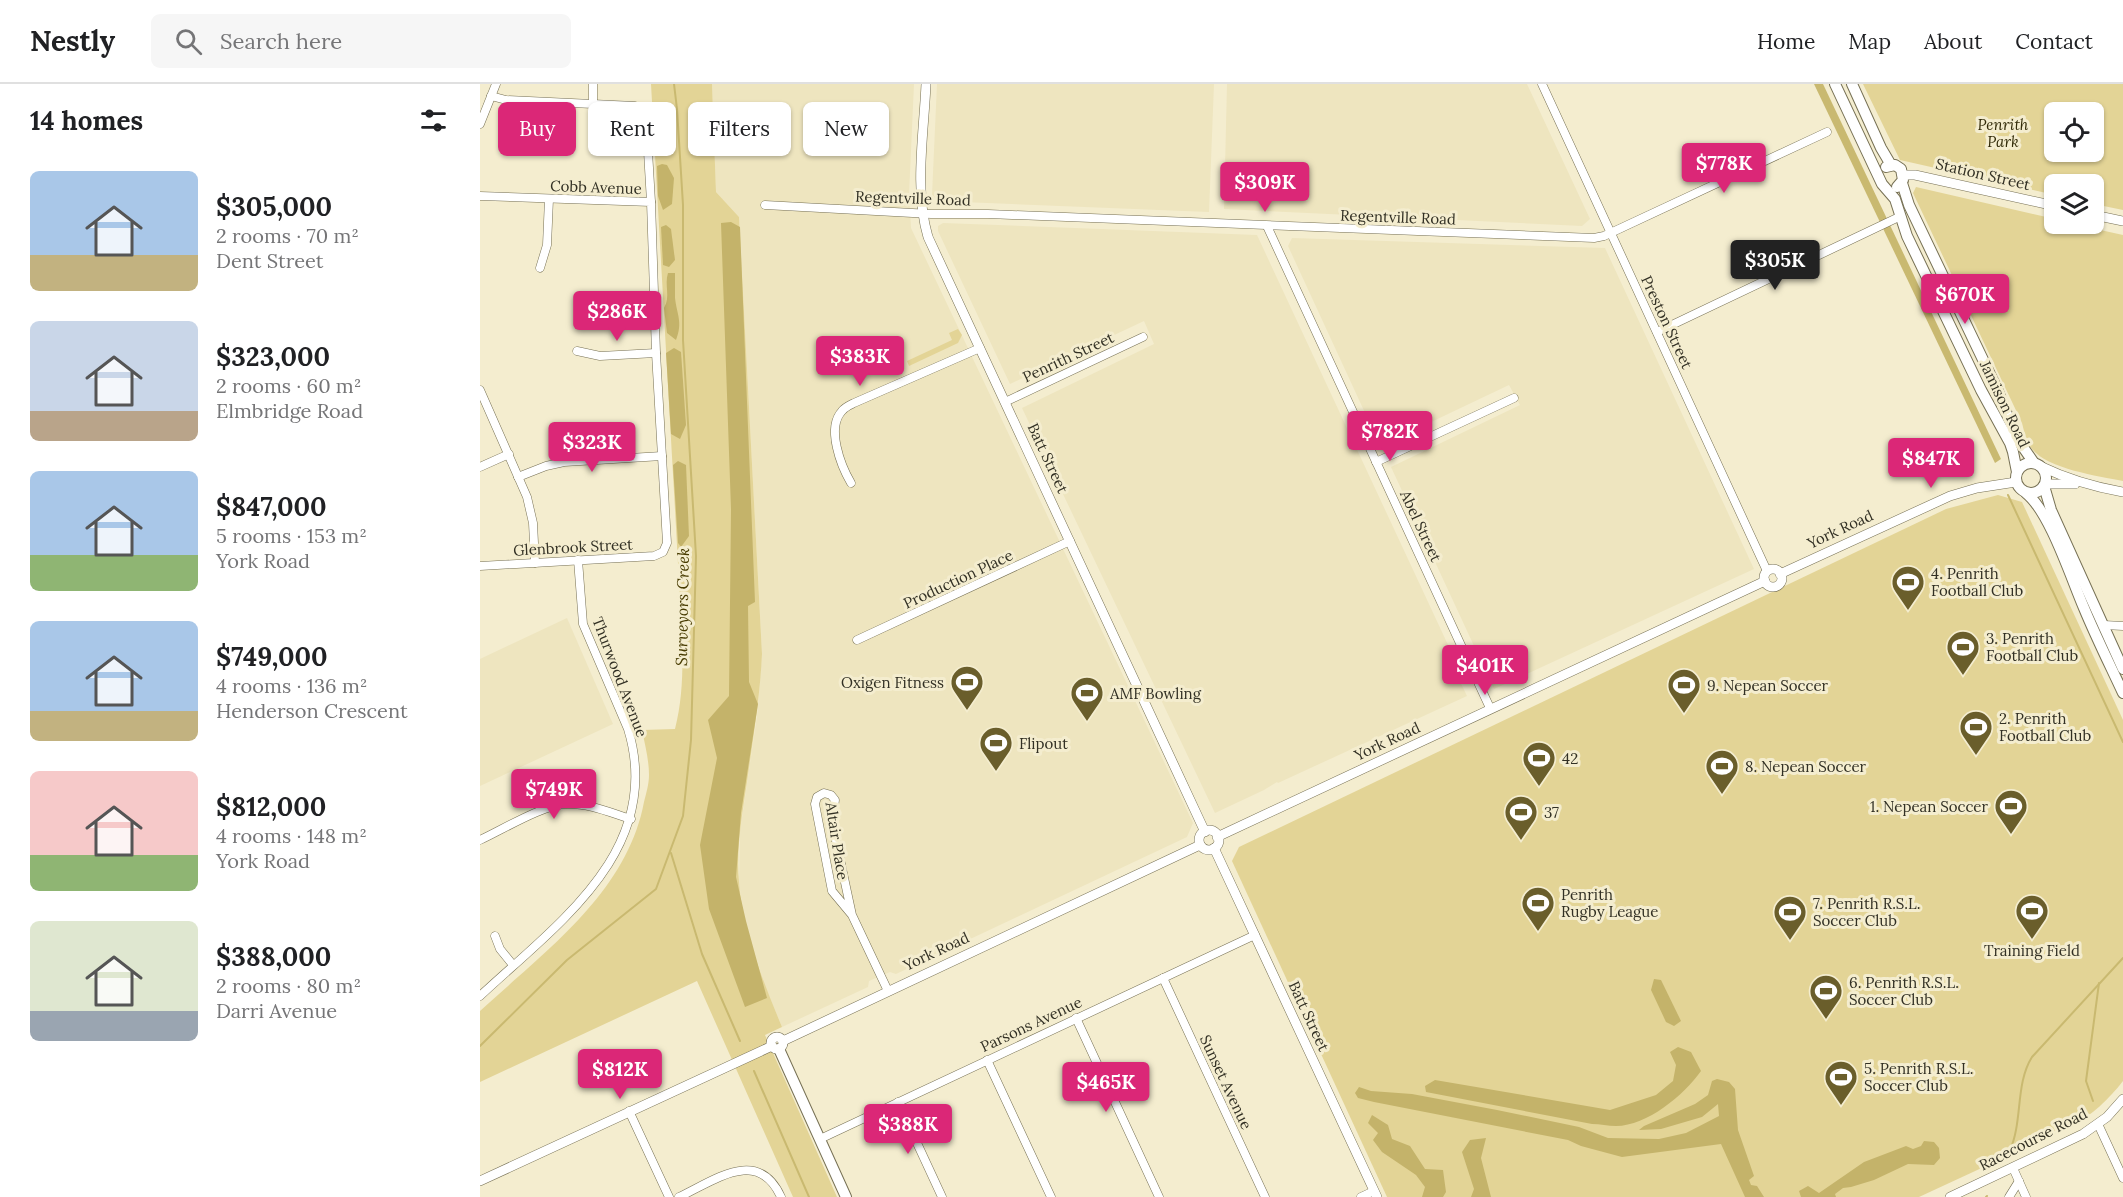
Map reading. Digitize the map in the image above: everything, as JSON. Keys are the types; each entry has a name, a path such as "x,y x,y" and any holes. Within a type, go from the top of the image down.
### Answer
{"main road":[{"path":"1835,84 1882,184 1894,189 1903,179 1898,167 1891,165 1884,168 1880,177"},
{"path":"1852,84 1891,165"},
{"name":"Jamison Road","path":"1903,179 1909,205 1997,389 2016,437 2037,464"},
{"name":"Jamison Road","path":"1887,188 1895,200 1907,236 1981,390 2010,443 2017,477"},
{"path":"2123,669 2051,510 2045,485 2046,475 2037,464 2025,464 2017,477 2018,487 2035,499 2044,515 2123,693"},
{"path":"2026,493 2036,493 2045,485"},
{"path":"778,1045 846,1197"}],"street":[{"path":"480,124 496,84"},
{"path":"593,84 593,102"},
{"name":"Batt Street","path":"926,84 921,188 922,213 931,245 1205,832"},
{"name":"Preston Street","path":"1542,84 1767,571"},
{"path":"491,96 506,100 588,105"},
{"name":"Regentville Road","path":"765,205 1594,238 1827,132"},
{"path":"648,156 651,202"},
{"name":"Station Street","path":"1903,179 1915,175 2044,204"},
{"name":"Cobb Avenue","path":"480,196 651,202 656,353 667,543 665,550"},
{"path":"540,268 547,245 549,199"},
{"path":"1657,332 1901,216"},
{"path":"2104,217 2123,221"},
{"name":"Abel Street","path":"1267,226 1490,708"},
{"name":"Penrith Street","path":"1005,402 1143,337"},
{"path":"851,483 839,458 836,441 837,420 842,411 854,403 980,348"},
{"path":"577,351 600,356 656,353"},
{"path":"480,390 531,510 535,562"},
{"path":"1376,462 1514,398"},
{"path":"480,467 509,454"},
{"path":"518,477 564,462 662,456"},
{"path":"2037,464 2063,477 2123,492"},
{"name":"York Road","path":"1217,837 1765,581 1770,586 1775,586 1781,581 1780,574 1950,496 2017,477"},
{"path":"2045,485 2089,485"},
{"name":"Production Place","path":"857,640 1070,541"},
{"name":"Glenbrook Street","path":"480,566 654,556 665,550"},
{"name":"Thurwood Avenue","path":"480,996 585,896 620,846 631,819 637,787 635,754 628,729 583,624 578,560"},
{"path":"1765,581 1764,575 1767,571 1773,569 1780,574"},
{"path":"2104,625 2123,626"},
{"name":"Altair Place","path":"852,915 831,889 815,804 817,797 824,793 831,795 835,800 832,822 852,915 888,991"},
{"path":"480,840 547,808 563,804 582,805 631,819"},
{"path":"1211,831 1217,837 1218,843 1214,848 1206,850 1200,845 1199,838 1205,832 1211,831"},
{"name":"York Road","path":"480,1181 629,1111 778,1045 1200,845"},
{"name":"Batt Street","path":"1214,848 1375,1194"},
{"name":"Parsons Avenue","path":"820,1138 1255,935"},
{"path":"495,936 500,949 513,965"},
{"name":"Sunset Avenue","path":"1163,978 1262,1196"},
{"path":"1076,1018 1159,1197"},
{"path":"987,1060 1051,1197"},
{"name":"Racecourse Road","path":"1950,1197 2083,1134 2098,1124 2123,1099"},
{"path":"898,1102 942,1197"},
{"path":"629,1111 669,1197"},
{"path":"2098,1124 2123,1178"},
{"path":"2013,1168 2026,1197"},
{"path":"679,1197 733,1172 745,1169 759,1171 768,1176 781,1197"},
{"path":"2009,1197 2019,1180"},
{"path":"1361,1197 1375,1194"}],"shaded area":[{"path":"712,84 914,84 909,195 911,228 1193,823 1187,837 896,974 890,972 869,981 868,987 782,1027 760,974 743,913 739,882 740,831 757,716 762,654 739,217 716,192 715,156 791,156 791,102 713,102"},
{"path":"937,84 1214,84 1209,212 938,201 932,195"},
{"path":"1227,84 1527,84 1590,219 1582,226 1224,209"},
{"path":"1814,84 1823,84 2001,459 1995,463"},
{"path":"667,165 674,178 672,204 663,210 658,196 657,166"},
{"path":"731,222 740,227 755,602 748,606 749,682 758,704 741,813 736,877 767,998 745,1007 709,909 700,845 717,758 708,720 729,696 731,509 721,223"},
{"path":"943,223 1257,235 1456,662 1452,665 1467,696 1277,782 1215,813 1022,408 1154,344 1144,321 1010,384 938,231 938,226"},
{"path":"666,225 671,229 675,260 669,267 663,265 661,227"},
{"path":"1292,238 1605,248 1754,569 1494,689 1391,467 1520,405 1509,385 1387,443 1378,441 1288,246"},
{"path":"668,273 675,273 675,298 679,323 676,340 667,333 664,308 667,300"},
{"path":"674,348 681,352 686,425 680,439 671,434 666,353"},
{"path":"678,461 686,465 689,536 681,547 678,543 673,465"},
{"path":"567,618 613,724 480,786 480,659"},
{"path":"1654,979 1661,980 1681,1021 1674,1026 1666,1022 1651,990"},
{"path":"1678,1047 1691,1052 1701,1071 1685,1090 1664,1108 1628,1125 1592,1124 1426,1092 1425,1086 1435,1080 1610,1110 1656,1095 1673,1081 1676,1065 1670,1052"},
{"path":"1717,1079 1729,1082 1735,1089 1738,1130 1754,1176 1749,1180 1751,1185 1757,1186 1764,1197 1745,1197 1721,1144 1622,1157 1581,1146 1568,1140 1374,1102 1358,1098 1355,1093 1359,1087 1371,1091 1412,1094 1579,1127 1608,1138 1659,1139 1686,1133 1719,1116 1718,1104 1702,1117 1661,1129 1639,1130 1695,1104 1708,1095 1712,1081"},
{"path":"1372,1115 1388,1125 1392,1139 1410,1146 1425,1169 1443,1170 1446,1192 1443,1197 1422,1197 1425,1187 1416,1175 1382,1152 1373,1140 1378,1133 1368,1123"},
{"path":"1486,1138 1481,1158 1491,1197 1471,1197 1474,1189 1462,1152 1470,1140"},
{"path":"1924,1141 1934,1142 1939,1148 1940,1158 1934,1165 1908,1164 1874,1180 1843,1188 1835,1194 1836,1197 1801,1197 1799,1191 1808,1186 1819,1193 1864,1162 1906,1146 1913,1149 1921,1146"}],"green space":[{"path":"651,84 712,84 713,102 688,102 688,156 715,156 716,192 739,217 762,654 760,686 740,832 739,882 749,938 782,1027 765,1035 837,1197 793,1197 697,981 480,1082 480,1011 556,943 602,893 635,835 646,796 649,769 642,730 675,729 680,706 682,634 655,156 676,156 676,102 652,102"},
{"name":"Penrith Park","path":"1863,84 2123,84 2123,210 2104,206 2104,174 2044,174 2044,193 1900,160"},
{"path":"1916,187 2044,216 2044,234 2104,234 2104,231 2123,235 2123,481 2061,467 2039,456 2032,449 2022,423 1913,193"},
{"path":"958,329 962,335 958,343 909,366 907,361 952,340 949,333"},
{"path":"1998,495 2022,502 2123,720 2123,1081 2118,1088 2093,1112 2072,1126 1919,1197 1387,1197 1232,861 1239,847 1946,509"}],"waterway":[{"name":"Surveyors Creek","path":"480,1046 567,960 656,889 683,816 691,740 696,556 683,340 683,205 674,84"},
{"path":"2008,495 2123,742"},
{"path":"671,853 702,954 740,1041"},
{"path":"2010,1150 2017,1127 2023,1079 2032,1057 2123,958"},
{"path":"2093,1101 2086,1081 2099,983"},
{"path":"754,1071 809,1197"}],"place":[{"name":"4. Penrith Football Club","path":"1908,611"},
{"name":"3. Penrith Football Club","path":"1963,676"},
{"name":"Oxigen Fitness","path":"967,711"},
{"name":"9. Nepean Soccer","path":"1684,714"},
{"name":"AMF Bowling","path":"1087,722"},
{"name":"2. Penrith Football Club","path":"1976,756"},
{"name":"Flipout","path":"996,772"},
{"name":"42","path":"1539,787"},
{"name":"8. Nepean Soccer","path":"1722,795"},
{"name":"1. Nepean Soccer","path":"2011,835"},
{"name":"37","path":"1521,841"},
{"name":"Penrith Rugby League","path":"1538,932"},
{"name":"Training Field","path":"2032,940"},
{"name":"7. Penrith R.S.L. Soccer Club","path":"1790,941"},
{"name":"6. Penrith R.S.L. Soccer Club","path":"1826,1020"},
{"name":"5. Penrith R.S.L. Soccer Club","path":"1841,1106"}]}
